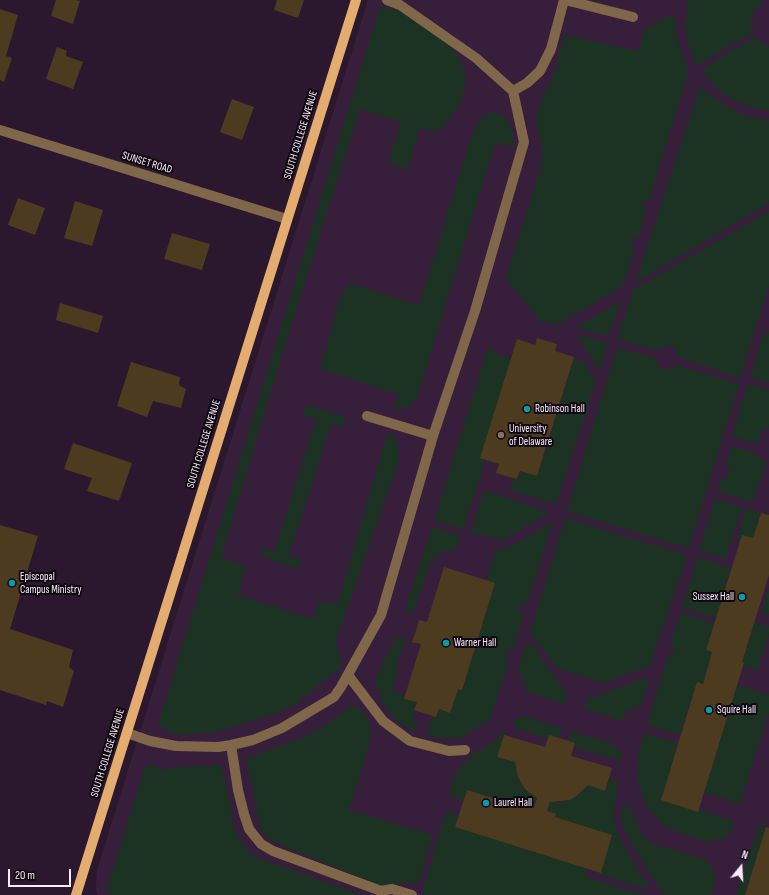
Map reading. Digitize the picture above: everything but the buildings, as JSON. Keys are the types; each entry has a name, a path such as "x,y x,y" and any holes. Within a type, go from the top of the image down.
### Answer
{"main road":[{"name":"SOUTH COLLEGE AVENUE","path":"76,895 356,0"}],"street":[{"path":"127,733 150,741 176,746 218,747 231,746 253,740 282,728 334,697 348,675 381,615 433,436 477,303 524,142 513,91 476,58 400,5 387,0"},
{"path":"513,91 527,83 540,71 551,49 564,0 633,17"},
{"name":"SUNSET ROAD","path":"0,130 287,219"},
{"path":"367,416 433,436"},
{"path":"348,675 383,721 410,741 449,751 465,750"},
{"path":"231,746 238,790 244,814 249,829 261,844 273,851 381,891 392,889 412,895"}],"shaded area":[{"name":"University of Delaware","path":"368,0 769,0 769,895 97,895 97,870"}],"green space":[{"path":"688,0 760,0 762,3 752,16 751,24 753,33 724,48 699,65 696,64 687,39 685,24"},
{"path":"380,7 396,9 447,43 458,55 466,74 461,101 442,128 434,132 420,128 408,167 403,168 390,163 389,158 401,122 360,109 282,355 221,558 246,566 238,595 313,619 319,601 337,605 388,432 395,437 400,456 335,641 342,666 296,704 270,715 215,732 178,735 169,732 158,724"},
{"path":"669,16 673,16 676,20 676,32 682,56 689,70 649,201 644,200 642,206 647,208 638,238 633,237 630,245 635,247 623,286 556,325 541,321 506,279 541,166 542,146 536,122 539,106 556,69 563,38 566,35 638,51 645,28 648,28"},
{"path":"755,37 769,47 769,111 750,107 732,100 720,92 703,73 704,69 720,57"},
{"path":"700,86 717,100 732,109 747,116 769,120 769,203 635,283"},
{"path":"489,112 501,114 508,121 513,133 514,147 495,142 417,399 408,406 394,410 399,395 320,369 339,301 345,289 351,284 419,305 472,135 480,120"},
{"path":"769,211 769,286 740,378 678,357 676,350 669,346 662,347 657,351 617,339 633,290"},
{"path":"621,301 611,330 608,329 606,333 610,335 609,337 576,327"},
{"path":"764,332 769,332 769,383 750,378"},
{"path":"576,334 608,343 599,371"},
{"path":"488,347 495,349 494,353 511,359 480,458 485,460 463,530 434,520"},
{"path":"617,347 655,358 658,365 664,369 670,369 676,365 739,384 689,548 567,512"},
{"path":"574,359 585,362 596,381 556,504 510,491 514,478 517,479 520,471 537,476"},
{"path":"748,384 769,390 769,429 763,428 758,444 732,436"},
{"path":"308,406 339,415 346,421 342,427 331,424 289,556 303,561 298,567 289,566 264,557 260,549 274,552 316,419 304,415 303,413 305,408"},
{"path":"732,446 758,454 757,458 766,461 753,502 717,491 722,478 726,479 730,465 726,464"},
{"path":"484,490 550,512 502,541 471,532"},
{"path":"715,499 742,507 725,559 699,550"},
{"path":"746,508 761,513 753,538 742,535 740,541 737,539"},
{"path":"565,518 687,555 650,666 603,683 558,669 530,633"},
{"path":"553,521 527,604 521,602 518,611 524,613 513,650 508,649 504,659 509,661 489,722 487,721 461,738 438,738 430,736 427,733 432,715 436,717 439,709 450,713 458,689 462,690 495,583 487,580 496,548 505,550"},
{"path":"432,527 460,536 455,551 446,550 434,558 432,564 430,563 413,614 405,611"},
{"path":"698,557 731,568 716,618 682,607"},
{"path":"769,588 769,614 761,612"},
{"path":"681,612 714,623 706,650 712,652 703,684 697,682 680,735 647,725 668,655 672,656 675,647 670,645"},
{"path":"754,622 769,627 769,635 757,671 743,666 744,662 742,662"},
{"path":"396,637 406,640 396,666 399,667 392,691 405,696 404,699 417,702 414,710 415,732 397,721 388,710 382,702 375,680"},
{"path":"526,644 532,644 566,692 567,696 565,704 525,691 526,686 518,670"},
{"path":"643,678 649,681 642,705 626,711 622,721 584,708 586,700"},
{"path":"737,685 769,695 769,711 740,804 704,792"},
{"path":"354,705 364,713 368,720 371,737 349,810 433,835 419,882 415,884 407,882 386,888 271,841 261,830 246,758 307,736 332,721"},
{"path":"517,717 526,717 561,728 558,738 549,735 548,739 513,727"},
{"path":"502,730 505,731 498,757 515,762 518,777 522,784 526,790 537,798 534,808 526,805 525,808 467,791 463,801 449,795 455,774 462,765 468,761 467,758 497,740"},
{"path":"571,731 610,743 622,753 620,761 574,747 575,743 567,741"},
{"path":"644,733 678,743 661,800 698,811 699,809 734,821 731,831 724,838 706,842 680,833 663,826 648,809 638,784 637,769 639,750"},
{"path":"153,765 159,769 166,770 178,767 221,765 234,828 247,851 261,859 361,895 109,895 107,888 145,767"},
{"path":"609,778 618,781 614,815 618,836 649,888 631,885 601,875 601,873 555,817 547,811 550,802 570,800 588,785 605,791"},
{"path":"627,802 641,832 651,843 701,858 708,862 713,869 716,878 711,895 661,895 662,893 633,847 621,822 621,812"},
{"path":"448,811 459,815 455,827 586,868 587,878 646,895 426,895 422,893 438,837 446,812"},
{"path":"759,825 766,827 745,895 736,895"}],"place":[{"name":"Robinson Hall","path":"527,409"},
{"name":"University of Delaware","path":"501,435"},
{"name":"Episcopal Campus Ministry","path":"12,583"},
{"name":"Sussex Hall","path":"742,597"},
{"name":"Warner Hall","path":"446,643"},
{"name":"Squire Hall","path":"709,710"},
{"name":"Laurel Hall","path":"486,803"}]}
